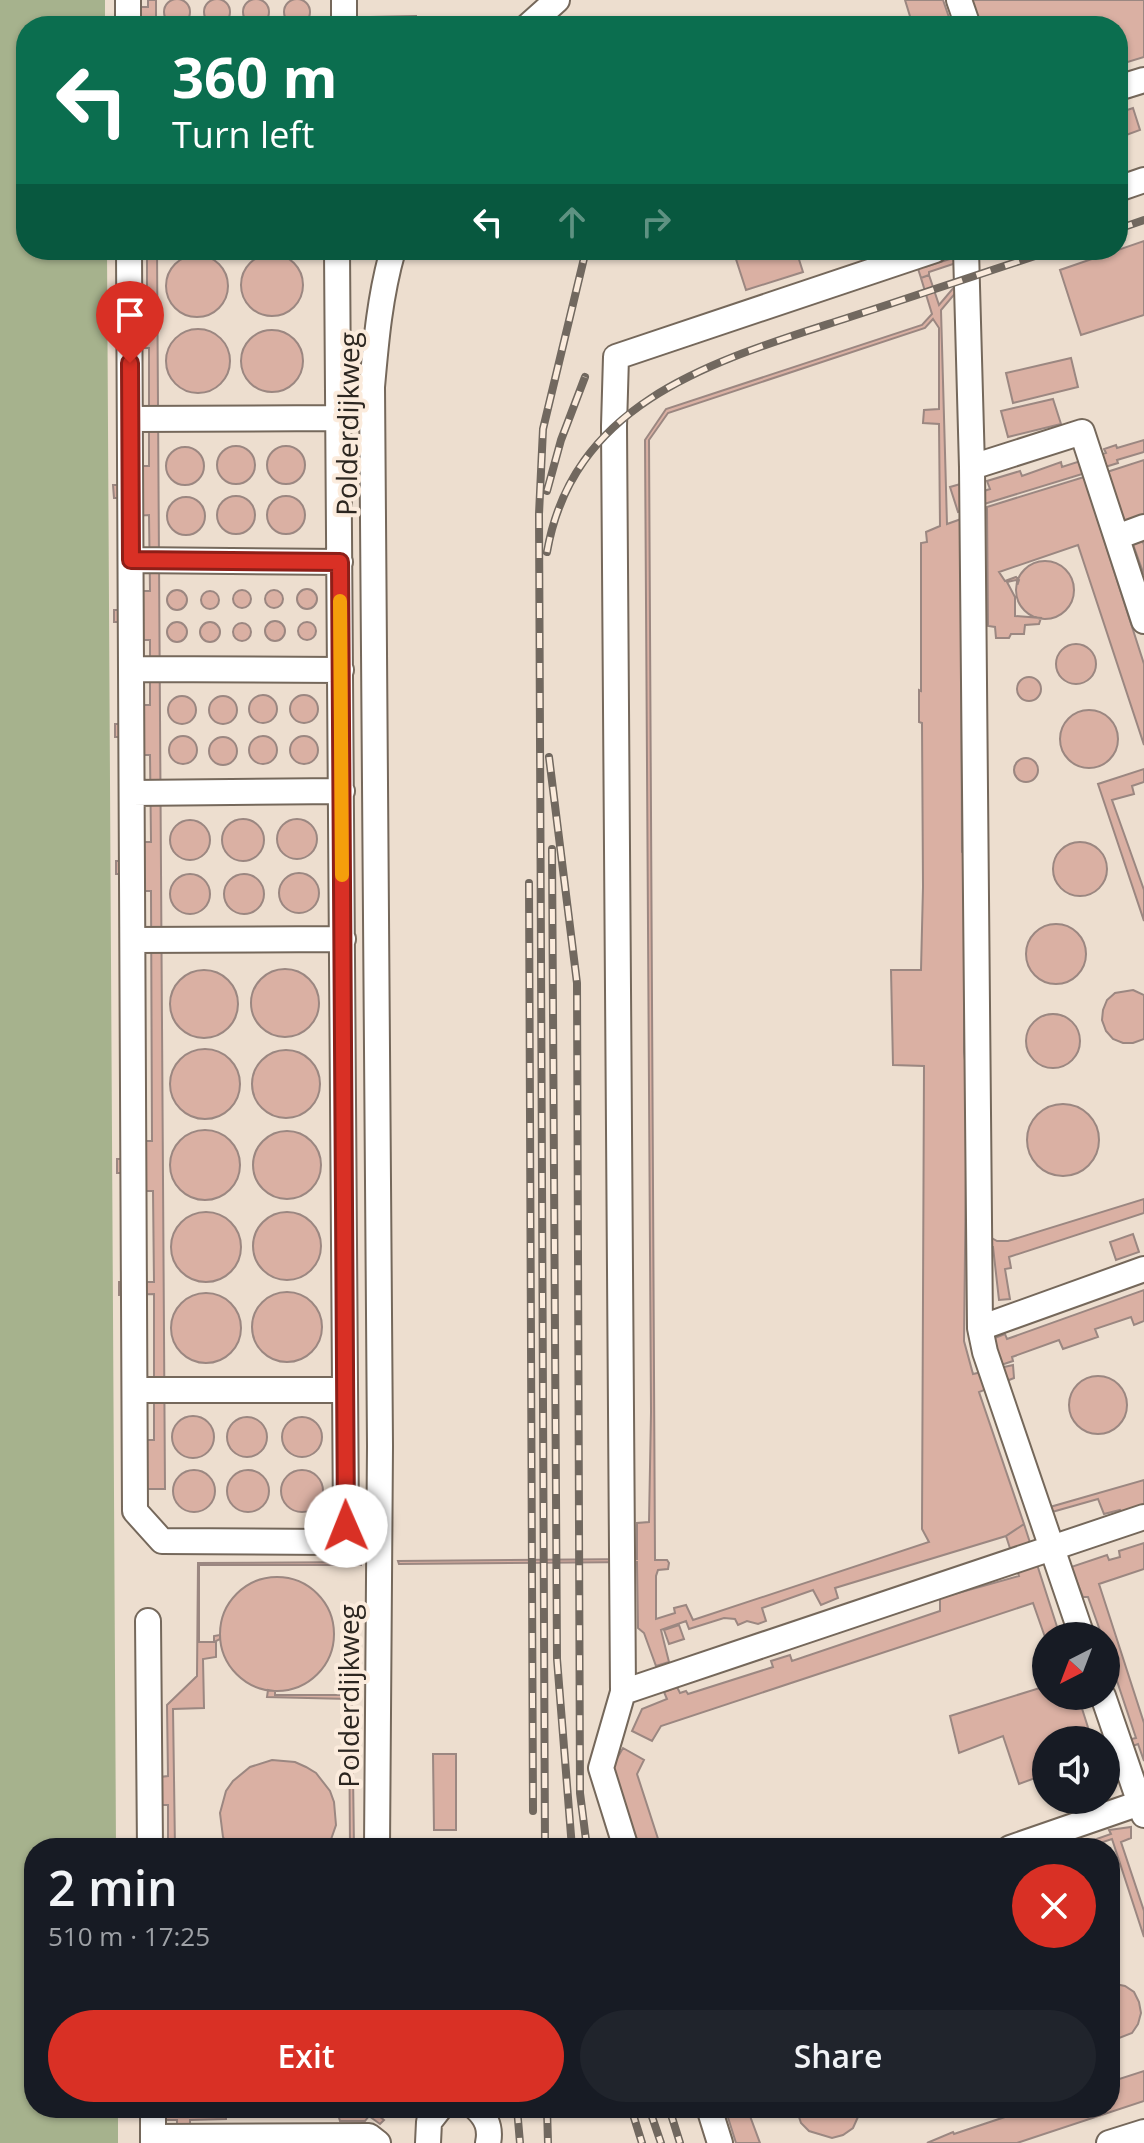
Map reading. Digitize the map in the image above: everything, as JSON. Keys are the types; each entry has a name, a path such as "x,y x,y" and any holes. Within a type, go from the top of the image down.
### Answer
{"street":[{"path":"539,16 557,0"},
{"path":"129,260 135,1511 162,1541 331,1542 346,1526 337,260"},
{"name":"Polderdijkweg","path":"377,1838 380,1446 372,387 377,331 390,260"},
{"path":"623,1838 601,1768 623,1692 616,357 905,260"},
{"path":"966,260 972,467 980,1328 985,1352 1077,1622"},
{"path":"130,419 339,418"},
{"path":"972,467 1082,432 1144,621"},
{"path":"1117,537 1144,527"},
{"path":"131,560 340,562"},
{"path":"131,669 341,670"},
{"path":"132,793 342,791"},
{"path":"133,940 343,939"},
{"path":"980,1328 1144,1269"},
{"path":"135,1390 345,1390"},
{"path":"623,1692 1144,1517"},
{"path":"148,1621 150,1838"},
{"path":"1044,1838 1142,1809 1108,1710"},
{"path":"153,2118 153,2140 369,2136 378,2143"},
{"path":"428,2143 427,2128 432,2118"},
{"path":"484,2118 489,2129 488,2143"},
{"path":"712,2118 720,2143"},
{"path":"1109,2143 1144,2132"}],"shaded area":[{"path":"0,0 105,0 105,16 16,16 16,260 107,260 116,1838 24,1838 24,2118 118,2118 118,2143 0,2143"}],"building":[{"path":"148,0 156,0 156,16 131,16 131,7 148,7"},
{"path":"172,0 182,0 189,7 189,16 165,16 165,7"},
{"path":"212,0 222,0 229,7 229,16 205,16 205,7"},
{"path":"251,0 261,0 268,7 268,16 244,16 244,7"},
{"path":"292,0 302,0 309,7 309,16 285,16 285,7"},
{"path":"905,0 943,0 949,16 910,16"},
{"path":"969,0 1144,0 1144,57 1128,62 1128,16 975,16"},
{"path":"1133,108 1140,130 1128,134 1128,110"},
{"path":"1144,241 1144,315 1081,335 1060,270 1089,260 1128,260 1128,247"},
{"path":"147,260 157,260 165,1489 140,1489 140,1440 154,1440 154,1294 119,1295 119,1282 154,1282 153,1191 139,1191 139,1173 117,1173 117,1159 139,1159 139,1141 152,1141 151,891 137,891 137,874 116,874 116,861 137,861 137,842 151,842 150,755 136,755 136,737 115,737 115,724 136,724 136,705 150,705 150,640 136,640 136,622 114,622 114,610 136,610 136,591 150,591 149,515 135,516 135,498 114,498 113,485 134,485 134,466 149,466 149,348 134,348 134,330 112,330 112,317 134,317 134,299 147,299"},
{"path":"180,260 214,260 228,280 228,292 223,303 203,317 191,317 180,312 166,292 168,274"},
{"path":"254,260 290,260 303,279 303,291 298,302 278,316 266,316 255,311 241,291 243,273"},
{"path":"736,260 799,260 803,272 746,290"},
{"path":"915,260 923,260 925,267 947,260 965,260 929,272 921,278"},
{"path":"929,275 939,305 955,286 958,290 941,310 947,524 964,518 964,576 961,576 962,852 964,1052 967,1076 964,1341 973,1374 1013,1365 1014,1378 979,1392 1024,1524 1006,1536 835,1588 838,1598 821,1605 813,1590 762,1608 766,1621 758,1624 747,1621 738,1625 735,1619 724,1618 689,1629 686,1621 661,1630 669,1662 656,1666 644,1633 638,1628 637,1562 399,1564 398,1561 637,1559 637,1523 649,1522 651,1412 645,440 666,409 922,325 932,314 921,278","holes":["933,319 939,328 939,409 924,410 923,423 939,424 940,526 926,532 927,542 921,543 921,970 891,970 893,1065 924,1066 922,1529 929,1542 693,1620 686,1605 674,1608 675,1613 656,1619 656,1576 658,1570 668,1569 669,1563 667,1560 655,1560 649,440 668,413 925,328"]},
{"path":"198,329 216,335 224,343 230,361 224,379 216,387 198,393 180,387 172,379 166,361 172,343 180,335"},
{"path":"272,330 284,332 294,339 301,349 301,373 294,383 284,390 272,392 260,390 250,383 243,373 241,361 243,349 250,339 260,332"},
{"path":"1071,358 1078,387 1013,403 1006,373"},
{"path":"1053,399 1061,424 1008,437 1001,411"},
{"path":"1144,440 1144,452 1117,460 1118,463 958,512 950,487 964,483 968,496 990,489 987,481 1020,471 1022,476 1061,462 1062,467 1106,453 1104,449 1116,445 1117,448"},
{"path":"236,446 249,452 255,465 249,478 236,484 223,478 217,465 223,452"},
{"path":"286,446 299,452 305,465 299,478 286,484 273,478 267,465 273,452"},
{"path":"185,447 198,453 204,466 198,479 185,485 172,479 166,466 172,453"},
{"path":"1144,460 1144,518 1136,521 1144,545 1144,575 1107,472"},
{"path":"1084,477 1093,505 1097,504 1101,516 1097,518 1144,664 1144,745 1078,545 999,572 1005,581 1016,577 1019,580 1018,583 1016,580 1007,582 1015,597 1015,616 1041,618 1039,624 1025,625 1024,634 1011,634 1009,638 996,638 995,627 988,626 987,507"},
{"path":"236,496 249,502 255,515 249,528 236,534 223,528 217,515 223,502"},
{"path":"286,496 299,502 305,515 299,528 286,534 273,528 267,515 273,502"},
{"path":"186,497 199,503 205,516 199,529 186,535 173,529 167,516 173,503"},
{"path":"1045,561 1065,570 1074,590 1065,610 1045,619 1025,610 1016,590 1025,570"},
{"path":"307,589 314,592 317,599 314,606 307,609 300,606 297,599 300,592"},
{"path":"177,590 184,593 187,600 184,607 177,610 170,607 167,600 170,593"},
{"path":"242,590 251,599 242,608 233,599"},
{"path":"270,590 278,590 283,599 281,606 270,608 265,603 265,595"},
{"path":"210,591 219,600 210,609 201,600"},
{"path":"275,621 282,624 285,631 282,638 275,641 268,638 265,631 268,624"},
{"path":"177,622 184,625 187,632 184,639 177,642 170,639 167,632 170,625"},
{"path":"210,622 217,625 220,632 217,639 210,642 203,639 200,632 203,625"},
{"path":"303,622 311,622 316,631 314,638 303,640 298,635 298,627"},
{"path":"238,623 246,623 251,632 249,639 238,641 233,636 233,628"},
{"path":"1076,644 1090,650 1096,664 1090,678 1076,684 1062,678 1056,664 1062,650"},
{"path":"1029,677 1038,680 1041,689 1038,698 1029,701 1020,698 1017,689 1020,680"},
{"path":"263,695 273,699 277,709 273,719 263,723 253,719 249,709 253,699"},
{"path":"304,695 314,699 318,709 314,719 304,723 294,719 290,709 294,699"},
{"path":"182,696 192,700 196,710 192,720 182,724 172,720 168,710 172,700"},
{"path":"223,696 233,700 237,710 233,720 223,724 213,720 209,710 213,700"},
{"path":"1089,710 1109,719 1118,739 1109,759 1089,768 1069,759 1060,739 1069,719"},
{"path":"183,736 193,740 197,750 193,760 183,764 173,760 169,750 173,740"},
{"path":"263,736 273,740 277,750 273,760 263,764 253,760 249,750 253,740"},
{"path":"304,736 314,740 318,750 314,760 304,764 294,760 290,750 294,740"},
{"path":"223,737 233,741 237,751 233,761 223,765 213,761 209,751 213,741"},
{"path":"1026,758 1035,761 1038,770 1035,779 1026,782 1017,779 1014,770 1017,761"},
{"path":"1144,769 1144,782 1132,786 1134,794 1112,800 1144,890 1144,921 1098,784"},
{"path":"243,819 258,825 264,840 258,855 243,861 228,855 222,840 228,825"},
{"path":"297,819 311,825 317,839 311,853 297,859 283,853 277,839 283,825"},
{"path":"190,820 204,826 210,840 204,854 190,860 176,854 170,840 176,826"},
{"path":"1080,842 1099,850 1107,869 1099,888 1080,896 1061,888 1053,869 1061,850"},
{"path":"299,873 313,879 319,893 313,907 299,913 285,907 279,893 285,879"},
{"path":"190,874 204,880 210,894 204,908 190,914 176,908 170,894 176,880"},
{"path":"244,874 258,880 264,894 258,908 244,914 230,908 224,894 230,880"},
{"path":"1056,924 1068,926 1077,933 1084,942 1084,966 1077,975 1068,982 1056,984 1044,982 1035,975 1028,966 1026,954 1028,942 1035,933 1044,926"},
{"path":"292,969 313,984 319,1003 317,1016 309,1027 292,1037 278,1037 261,1027 253,1016 251,996 261,979 272,971"},
{"path":"197,970 211,970 223,975 233,985 238,1004 233,1023 223,1033 211,1038 197,1038 185,1033 175,1023 170,1011 170,997 175,985 185,975"},
{"path":"1133,990 1144,995 1144,1039 1123,1043 1113,1039 1106,1031 1102,1020 1103,1010 1107,1000 1115,993"},
{"path":"1053,1014 1072,1022 1080,1041 1072,1060 1053,1068 1034,1060 1026,1041 1034,1022"},
{"path":"205,1049 224,1055 234,1065 240,1084 234,1103 224,1113 205,1119 186,1113 176,1103 170,1084 176,1065 186,1055"},
{"path":"279,1050 293,1050 305,1055 315,1065 320,1084 315,1103 305,1113 293,1118 279,1118 267,1113 257,1103 252,1091 252,1077 257,1065 267,1055"},
{"path":"1063,1104 1083,1110 1093,1120 1099,1140 1093,1160 1083,1170 1063,1176 1043,1170 1033,1160 1027,1140 1033,1120 1043,1110"},
{"path":"205,1130 230,1140 240,1165 230,1190 205,1200 180,1190 170,1165 180,1140"},
{"path":"280,1131 294,1131 306,1136 316,1146 321,1165 316,1184 306,1194 294,1199 280,1199 268,1194 258,1184 253,1172 253,1158 258,1146 268,1136"},
{"path":"1144,1199 1144,1213 1009,1257 1011,1268 1005,1269 1010,1299 999,1300 993,1247 988,1247 988,1236 997,1241 1008,1241"},
{"path":"206,1212 225,1218 235,1228 241,1247 235,1266 225,1276 206,1282 187,1276 177,1266 171,1247 177,1228 187,1218"},
{"path":"294,1212 315,1227 321,1246 319,1259 311,1270 294,1280 280,1280 263,1270 255,1259 253,1239 263,1222 274,1214"},
{"path":"1133,1234 1139,1252 1116,1260 1110,1242"},
{"path":"1144,1290 1144,1321 1134,1325 1131,1317 1095,1329 1098,1337 1063,1349 1059,1340 1012,1357 1013,1361 1001,1365 992,1339 1005,1334 1007,1339"},
{"path":"287,1292 306,1298 316,1308 322,1327 316,1346 306,1356 287,1362 268,1356 258,1346 252,1327 258,1308 268,1298"},
{"path":"206,1293 225,1299 235,1309 241,1328 235,1347 225,1357 206,1363 187,1357 177,1347 171,1328 177,1309 187,1299"},
{"path":"1098,1376 1109,1378 1118,1385 1125,1394 1125,1416 1118,1425 1109,1432 1098,1434 1087,1432 1078,1425 1071,1416 1069,1405 1071,1394 1078,1385 1087,1378"},
{"path":"193,1416 208,1422 214,1437 208,1452 193,1458 178,1452 172,1437 178,1422"},
{"path":"247,1417 261,1423 267,1437 261,1451 247,1457 233,1451 227,1437 233,1423"},
{"path":"302,1417 316,1423 322,1437 316,1451 302,1457 288,1451 282,1437 288,1423"},
{"path":"194,1470 209,1476 215,1491 209,1506 194,1512 179,1506 173,1491 179,1476"},
{"path":"248,1470 263,1476 269,1491 263,1506 248,1512 233,1506 227,1491 233,1476"},
{"path":"302,1470 317,1476 323,1491 317,1506 302,1512 287,1506 281,1491 287,1476"},
{"path":"1144,1480 1144,1510 1124,1516 1120,1510 1104,1514 1098,1499 1052,1512 1050,1507"},
{"path":"1024,1524 1056,1622 1040,1622 1033,1603 661,1726 652,1741 632,1731 642,1709 667,1699 664,1692 677,1687 680,1693 686,1691 688,1694 773,1667 771,1661 790,1655 792,1661 940,1611 940,1598 1019,1576 1006,1536"},
{"path":"1144,1543 1144,1569 1099,1584 1111,1622 1097,1622 1088,1597 1083,1597 1071,1567 1107,1555 1109,1560 1120,1557 1119,1551"},
{"path":"361,1562 361,1565 199,1565 199,1642 214,1642 214,1636 220,1635 220,1639 216,1641 216,1657 203,1659 204,1708 173,1709 175,1838 168,1838 168,1805 160,1805 160,1777 168,1776 167,1705 197,1676 198,1563"},
{"path":"277,1577 299,1582 317,1594 329,1612 334,1634 329,1656 317,1674 299,1686 277,1691 255,1686 237,1674 225,1656 220,1634 225,1612 237,1594 255,1582"},
{"path":"679,1625 684,1639 669,1644 664,1630"},
{"path":"1120,1649 1144,1723 1144,1761 1138,1744 1130,1747 1127,1740 1136,1738 1120,1690"},
{"path":"268,1690 275,1691 275,1695 349,1695 352,1698 354,1838 350,1838 349,1699 267,1697"},
{"path":"1032,1690 1032,1710 1082,1710 1088,1726 1032,1726 1032,1779 1019,1784 1003,1736 959,1753 950,1716"},
{"path":"623,1748 644,1760 637,1774 658,1838 635,1838 613,1773"},
{"path":"433,1754 456,1754 456,1830 434,1830"},
{"path":"272,1760 295,1762 316,1773 330,1791 334,1802 336,1825 331,1838 224,1838 220,1813 226,1791 250,1767"},
{"path":"1131,1827 1131,1838 1121,1842 1144,1911 1144,1937 1120,1864 1120,1838 1100,1838 1111,1834 1109,1830"},
{"path":"1120,1985 1134,1992 1139,2002 1141,2013 1132,2033 1120,2038"},
{"path":"1144,2071 1144,2101 1120,2109 1120,2079"},
{"path":"226,2118 190,2120 190,2143 177,2143 177,2120 163,2120"},
{"path":"339,2118 367,2118 365,2121 340,2121"},
{"path":"728,2118 751,2118 760,2143 736,2143"},
{"path":"799,2118 858,2118 853,2128 832,2138 809,2131"},
{"path":"1002,2118 1093,2118 1017,2143 927,2143"}],"railway":[{"path":"1128,226 1144,220"},
{"path":"545,1838 539,514 543,429 584,260"},
{"path":"547,552 563,499 588,456 621,421 661,392 705,369 752,350 1023,260"},
{"path":"547,491 561,440 585,377"},
{"path":"549,757 577,983 580,1793 586,1838"},
{"path":"552,849 557,1659 571,1838"},
{"path":"529,883 533,1811"},
{"path":"518,2118 520,2143"},
{"path":"547,2118 548,2143"},
{"path":"634,2118 642,2143"},
{"path":"652,2118 661,2143"},
{"path":"672,2118 680,2143"}],"slow traffic":[{"path":"340,601 342,875"}],"route":[{"path":"130,363 131,560 340,562 346,1526"}]}
